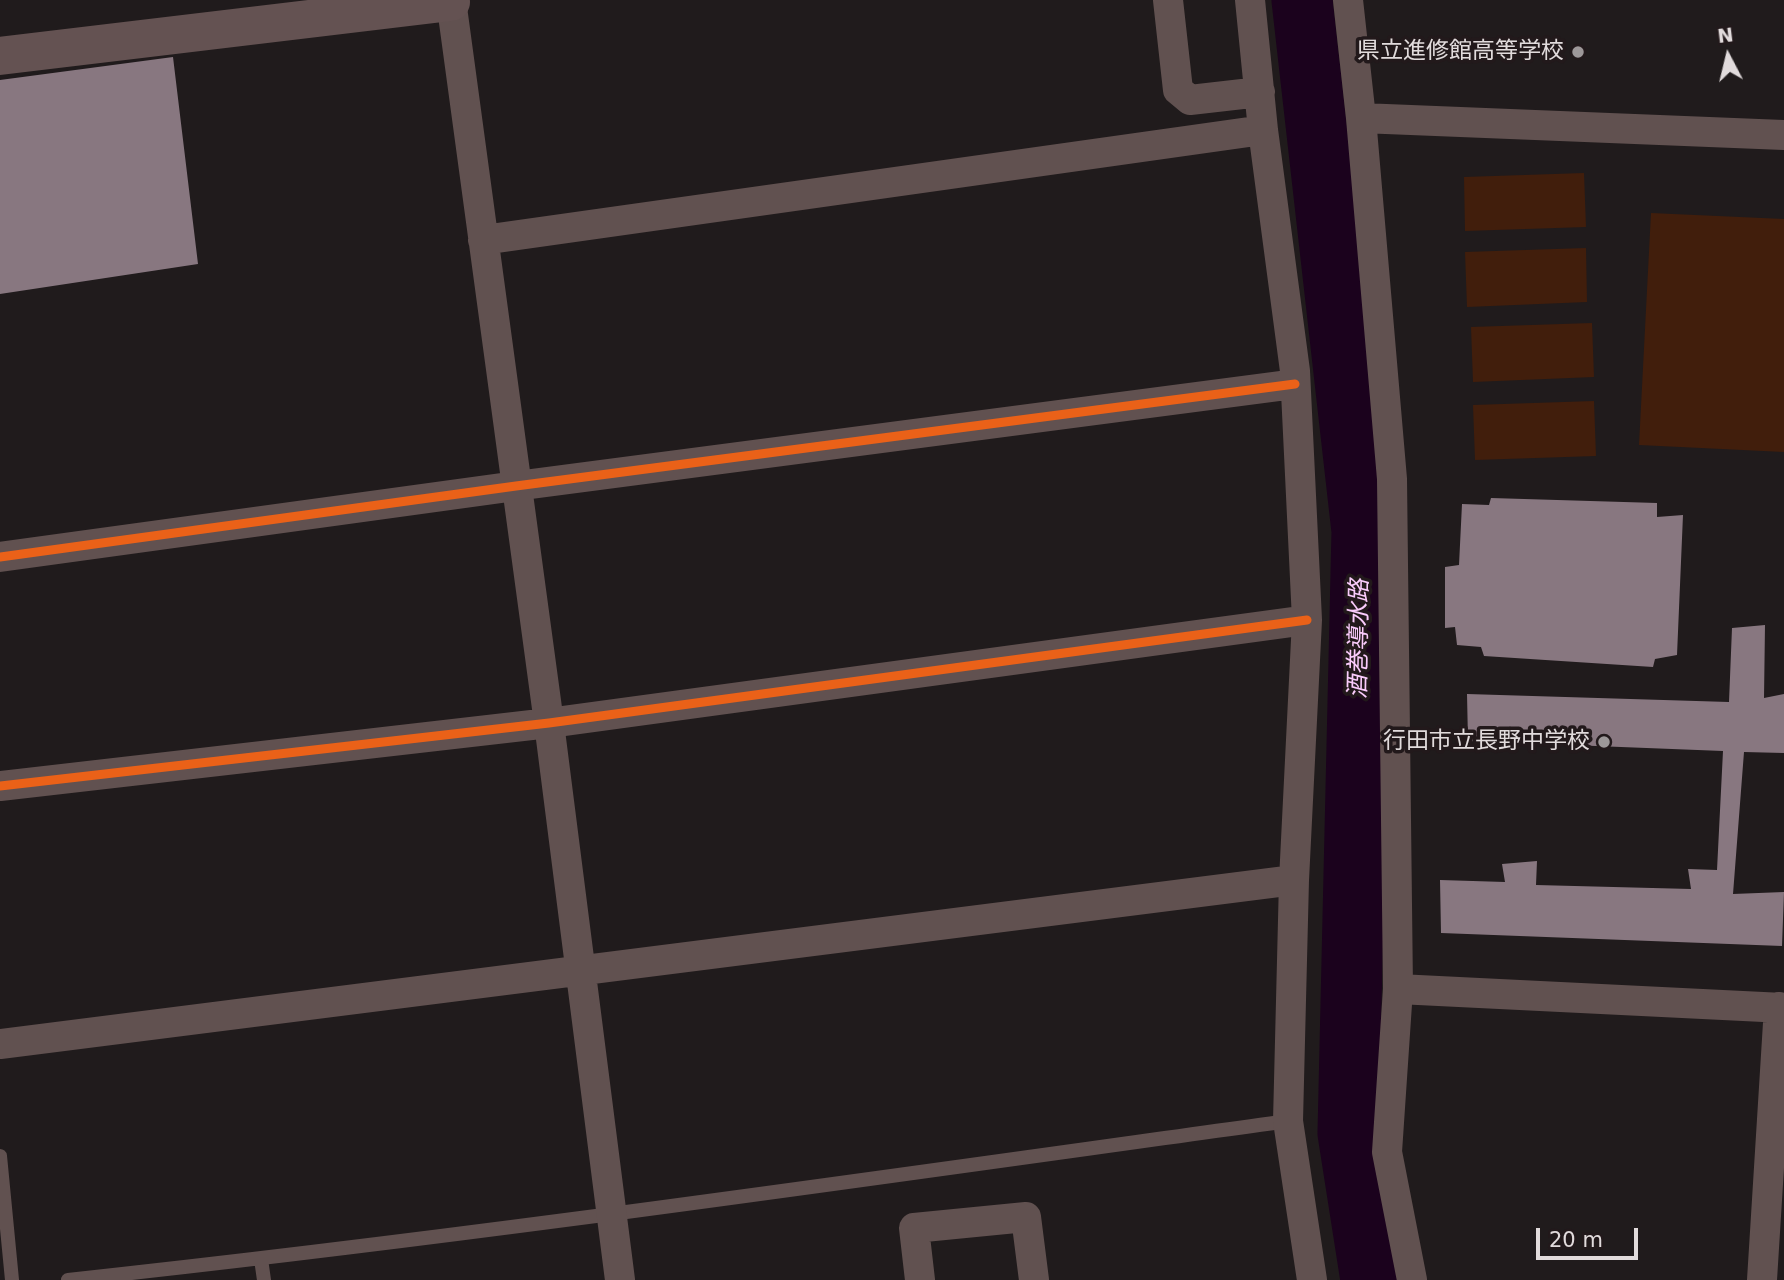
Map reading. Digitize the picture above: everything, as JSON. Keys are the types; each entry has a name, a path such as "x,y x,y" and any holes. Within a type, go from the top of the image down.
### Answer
{"street":[{"path":"1168,0 1178,90 1190,100 1260,92"},
{"path":"1250,0 1263,130 1296,384 1307,620 1294,880 1288,1121 1312,1280"},
{"path":"1349,0 1392,479 1398,989 1387,1152 1412,1280"},
{"path":"0,56 458,1 483,240 549,723 620,1280"},
{"path":"1361,118 1784,135"},
{"path":"483,240 1263,130"},
{"path":"0,557 516,486 1296,384"},
{"path":"0,786 549,723 1307,620"},
{"path":"0,1044 1294,880"},
{"path":"1398,989 1782,1007 1762,1280"},
{"path":"920,1280 914,1228 1026,1217 1034,1280"}],"lane":[{"path":"68,1280 611,1215 1288,1121"},
{"path":"0,1156 12,1280"},
{"path":"261,1259 264,1280"}],"shaded area":[{"path":"1584,173 1586,227 1465,231 1464,177"},
{"path":"1651,213 1784,219 1784,452 1639,445"},
{"path":"1586,248 1587,302 1467,307 1465,252"},
{"path":"1592,323 1594,377 1473,382 1471,327"},
{"path":"1594,401 1596,456 1475,460 1473,405"}],"building":[{"path":"173,57 198,264 0,294 0,80"},
{"path":"1491,498 1657,503 1657,517 1683,515 1677,655 1655,659 1653,667 1484,656 1481,647 1457,645 1455,627 1445,628 1445,567 1459,565 1462,504 1489,505"},
{"path":"1765,625 1764,698 1784,694 1784,753 1744,752 1733,894 1784,892 1782,946 1441,933 1440,880 1505,882 1502,864 1537,861 1536,885 1691,889 1688,869 1717,870 1723,751 1468,741 1467,694 1729,702 1732,628"}],"waterway":[{"name":"酒巻導水路","path":"1302,0 1362,531 1348,1133 1371,1280"}],"cycle path":[{"path":"0,557 1295,384"},
{"path":"0,786 549,723 1307,620"}],"place":[{"name":"県立進修館高等学校","path":"1578,52"},
{"name":"行田市立長野中学校","path":"1604,742"}]}
